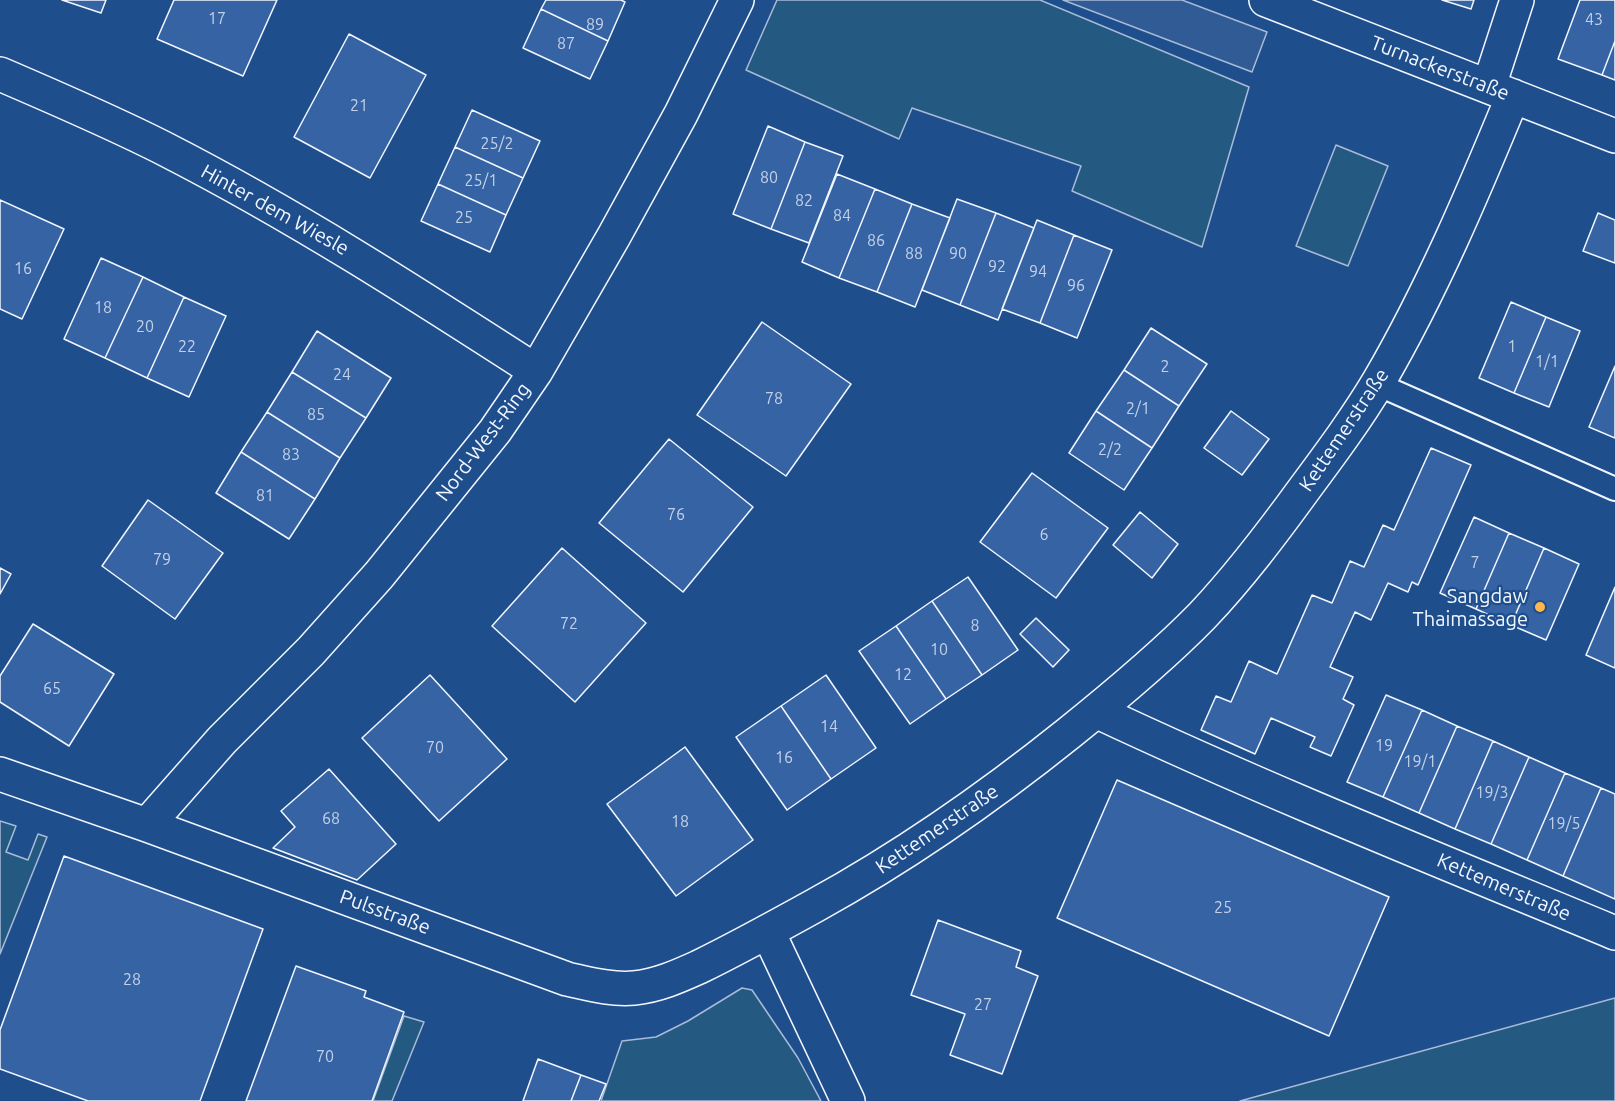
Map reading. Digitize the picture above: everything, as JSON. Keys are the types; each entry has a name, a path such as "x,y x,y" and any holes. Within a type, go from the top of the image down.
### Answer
{"street":[{"name":"Nord-West-Ring","path":"147,825 222,740 311,651 379,575 495,431 536,370 671,132 736,0"},
{"name":"Turnackerstraße","path":"1266,0 1615,136"},
{"name":"Kettemerstraße","path":"768,932 875,873 951,823 1024,769 1151,664 1202,616 1252,559 1331,453 1377,384 1413,321 1444,256 1501,91 1516,0"},
{"name":"Hinter dem Wiesle","path":"0,74 80,108 164,148 231,184 361,259 536,370"},
{"name":"Kettemerstraße","path":"1096,711 1161,742 1362,828 1615,933"},
{"name":"Pulsstraße","path":"0,774 147,825 567,979 606,988 638,988 673,979 768,932"},
{"path":"768,932 848,1101"}],"lane":[{"path":"1377,384 1615,489"}],"shaded area":[{"path":"777,0 1040,0 1249,87 1202,247 1072,191 1081,166 912,108 899,139 746,70"},
{"path":"1063,0 1182,0 1267,32 1252,72"},
{"path":"1336,145 1388,166 1348,266 1296,246"},
{"path":"0,821 16,826 6,852 28,860 38,834 47,837 0,954"},
{"path":"742,988 752,990 798,1058 821,1101 601,1101 622,1041 656,1037 688,1021"},
{"path":"1615,998 1615,1101 1240,1101"},
{"path":"404,1016 424,1022 392,1101 373,1101"}],"building":[{"path":"62,0 106,0 101,13"},
{"path":"174,0 277,0 243,76 157,39"},
{"path":"546,0 621,0 625,2 608,41 541,9"},
{"path":"1442,0 1474,0 1471,9"},
{"path":"1580,0 1615,0 1615,41 1602,75 1558,59"},
{"path":"541,9 608,41 590,79 523,48"},
{"path":"349,34 426,75 370,178 294,137"},
{"path":"1615,41 1615,80 1602,75"},
{"path":"472,110 540,141 523,178 455,147"},
{"path":"768,126 805,142 771,229 733,214"},
{"path":"805,142 843,156 809,243 771,229"},
{"path":"455,147 523,178 506,215 438,184"},
{"path":"837,174 875,189 839,278 802,262"},
{"path":"438,184 506,215 490,252 421,221"},
{"path":"875,189 912,204 877,292 839,278"},
{"path":"957,199 996,213 960,305 922,290"},
{"path":"0,200 64,229 22,319 0,309"},
{"path":"912,204 950,218 915,307 877,292"},
{"path":"996,213 1034,228 998,320 960,305"},
{"path":"1598,213 1615,220 1615,263 1583,251"},
{"path":"1037,220 1074,235 1040,323 1002,309"},
{"path":"1074,235 1112,250 1077,338 1040,323"},
{"path":"101,258 143,277 105,358 64,339"},
{"path":"143,277 184,297 147,378 105,358"},
{"path":"184,297 226,316 189,397 147,378"},
{"path":"1511,302 1546,317 1514,393 1479,378"},
{"path":"1546,317 1580,331 1549,407 1514,393"},
{"path":"762,322 851,384 786,476 697,415"},
{"path":"1151,328 1207,364 1179,406 1124,370"},
{"path":"317,331 391,378 366,418 292,372"},
{"path":"1615,366 1615,438 1589,427"},
{"path":"1124,370 1179,406 1152,448 1096,411"},
{"path":"292,372 366,418 340,458 267,412"},
{"path":"1096,411 1152,448 1124,490 1069,453"},
{"path":"1231,411 1269,439 1242,475 1204,448"},
{"path":"267,412 340,458 315,499 241,452"},
{"path":"669,439 753,507 683,592 599,523"},
{"path":"1431,448 1471,465 1418,585 1412,582 1408,592 1388,583 1371,620 1355,612 1330,667 1353,677 1343,699 1354,705 1331,756 1310,747 1315,737 1271,718 1255,754 1201,730 1216,696 1231,702 1249,661 1277,674 1312,595 1332,603 1350,561 1364,567 1383,525 1394,530"},
{"path":"241,452 315,499 289,539 216,493"},
{"path":"1032,473 1108,528 1056,598 980,542"},
{"path":"148,500 223,553 175,619 102,566"},
{"path":"1140,512 1178,544 1152,578 1113,545"},
{"path":"1474,517 1509,533 1476,609 1440,593"},
{"path":"1509,533 1544,548 1511,625 1476,609"},
{"path":"562,548 646,623 575,702 492,626"},
{"path":"1544,548 1579,564 1546,640 1511,625"},
{"path":"0,568 11,574 0,594"},
{"path":"968,577 1018,650 982,675 932,601"},
{"path":"1615,587 1615,668 1586,655"},
{"path":"932,601 982,675 946,699 896,626"},
{"path":"1036,618 1069,650 1053,667 1020,634"},
{"path":"33,624 114,674 69,746 0,702 0,676"},
{"path":"896,626 946,699 910,724 859,651"},
{"path":"430,675 507,759 439,821 362,738"},
{"path":"826,675 876,748 831,779 781,706"},
{"path":"1386,695 1422,710 1383,797 1347,782"},
{"path":"781,706 831,779 787,810 736,737"},
{"path":"1422,710 1457,726 1419,813 1383,797"},
{"path":"1457,726 1493,741 1455,829 1419,813"},
{"path":"1493,741 1529,757 1491,844 1455,829"},
{"path":"685,747 753,840 676,896 607,804"},
{"path":"1529,757 1565,773 1527,860 1491,844"},
{"path":"329,769 396,844 357,880 273,848 295,827 281,811"},
{"path":"1565,773 1601,788 1563,876 1527,860"},
{"path":"1117,780 1389,897 1329,1036 1057,918"},
{"path":"1601,788 1615,794 1615,899 1563,876"},
{"path":"64,856 263,929 200,1101 88,1101 0,1069 0,1030"},
{"path":"938,920 1021,951 1016,967 1038,976 1002,1074 950,1055 965,1014 911,995"},
{"path":"296,966 366,991 364,997 404,1012 372,1101 246,1101"},
{"path":"538,1059 581,1075 571,1101 523,1101"},
{"path":"581,1075 606,1084 599,1101 571,1101"}],"place":[{"name":"Sangdaw Thaimassage","path":"1540,607"}]}
